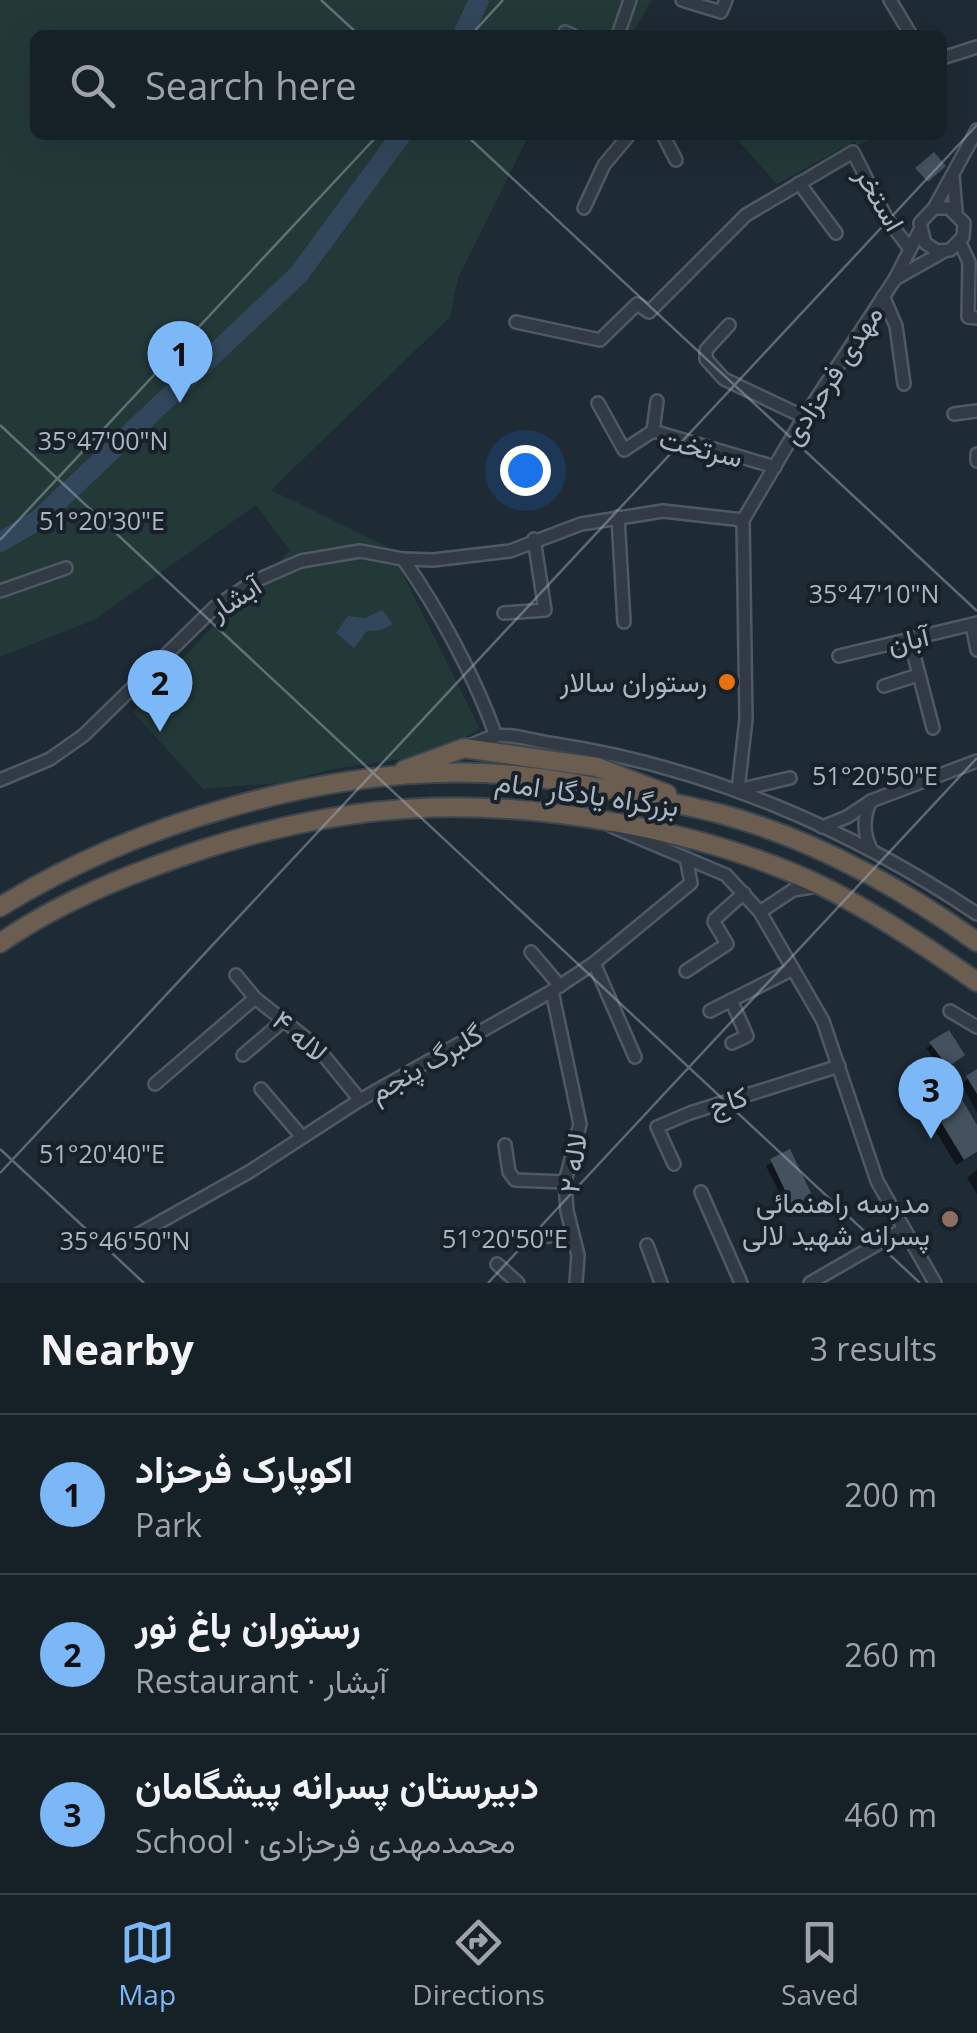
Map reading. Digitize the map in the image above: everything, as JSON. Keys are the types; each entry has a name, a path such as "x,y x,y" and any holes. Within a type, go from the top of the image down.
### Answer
{"highway":[{"path":"375,780 464,748 597,767 703,810"},
{"name":"بزرگراه یادگار امام","path":"0,906 85,860 208,814 308,788 436,774 522,776 604,788 703,810 811,846 938,914 977,942"},
{"name":"بزرگراه یادگار امام","path":"0,944 61,906 118,881 235,839 302,822 353,813 453,806 535,809 695,839 821,886 906,933 977,982"}],"street":[{"path":"620,30 630,0"},
{"path":"682,0 724,6"},
{"path":"890,0 908,30"},
{"path":"947,56 977,47"},
{"path":"944,252 925,244 920,230 923,217 934,208 977,130"},
{"path":"584,208 604,164 626,140"},
{"path":"666,140 676,160"},
{"name":"استخر","path":"836,233 799,183 854,152 887,219 910,249"},
{"path":"954,172 956,211 964,223 960,243 969,262 968,318 977,318"},
{"path":"516,322 600,340 637,304 649,312 746,215 799,183"},
{"path":"934,208 942,206 956,211"},
{"name":"مهدی فرحزادی","path":"743,520 894,279 920,230"},
{"path":"894,279 960,243"},
{"path":"883,296 896,326 904,384"},
{"path":"728,326 706,350 706,359 724,378 804,417"},
{"path":"652,431 656,401"},
{"name":"سرتخت","path":"598,404 624,450 652,431 774,466"},
{"path":"954,414 977,411"},
{"name":"آبشار","path":"0,780 50,760 84,735 215,607 253,582 300,560 360,552 433,560 510,551 581,524 663,511 743,520"},
{"path":"618,517 624,622"},
{"path":"738,790 746,719 743,520"},
{"path":"504,613 546,610 534,539"},
{"path":"404,559 422,585 487,710 496,736"},
{"path":"0,591 66,568"},
{"path":"975,624 977,650"},
{"name":"آبان","path":"838,656 975,624"},
{"path":"910,640 933,728"},
{"path":"884,686 918,675"},
{"path":"464,748 496,736 594,750 738,790 871,850 977,914"},
{"path":"822,827 871,801 977,761"},
{"path":"738,790 790,778"},
{"path":"871,801 865,828 871,850"},
{"path":"597,819 726,875 760,912 824,1021 877,1181 935,1283"},
{"name":"گلبرگ پنجم","path":"128,1240 249,1172 360,1100 594,963 691,883 686,858"},
{"path":"760,912 793,890 821,886"},
{"path":"686,971 727,944 715,918 744,892"},
{"path":"531,952 556,988"},
{"path":"594,963 635,1057"},
{"path":"710,1010 791,970"},
{"name":"لاله ۴","path":"236,975 255,998 316,1046 360,1100"},
{"name":"لاله ۲","path":"556,988 580,1124 565,1182 578,1255 572,1281"},
{"path":"155,1084 255,998"},
{"path":"731,1000 748,1036 732,1042"},
{"path":"950,1011 977,1027"},
{"path":"243,1056 283,1021"},
{"name":"کاج","path":"674,1164 657,1127 839,1066"},
{"path":"261,1089 302,1138"},
{"path":"504,1145 514,1180 565,1182"},
{"path":"700,1192 741,1283"},
{"path":"810,1283 902,1230"},
{"path":"535,1238 572,1233"},
{"path":"646,1245 662,1283"},
{"path":"497,1264 518,1283"}],"green space":[{"path":"0,0 652,0 634,30 30,30 30,140 527,140 458,278 450,317 271,490 390,548 480,729 446,749 414,757 334,769 279,783 203,789 133,712 223,615 290,551 256,505 94,620 0,657"},
{"path":"737,140 868,140 857,146 854,142 777,184"}],"water":[{"path":"382,610 393,624 367,631 354,648 336,633 348,616 365,618"}],"building":[{"path":"934,152 946,166 928,182 915,168"},
{"path":"949,1030 965,1055 948,1067 929,1042"},
{"path":"977,1069 977,1094 966,1076"},
{"path":"953,1084 977,1125 977,1152 964,1160 927,1099"},
{"path":"790,1149 813,1197 793,1207 770,1159"}],"waterway":[{"path":"465,30 479,0"},
{"path":"0,542 38,520 299,274 397,140"}],"place":[{"name":"اکوپارک فرحزاد","path":"180,403"},
{"name":"رستوران سالار","path":"727,682"},
{"name":"رستوران باغ نور","path":"160,732"},
{"name":"دبیرستان پسرانه پیشگامان","path":"931,1139"},
{"name":"مدرسه راهنمائی پسرانه شهید لالی","path":"950,1219"}]}
